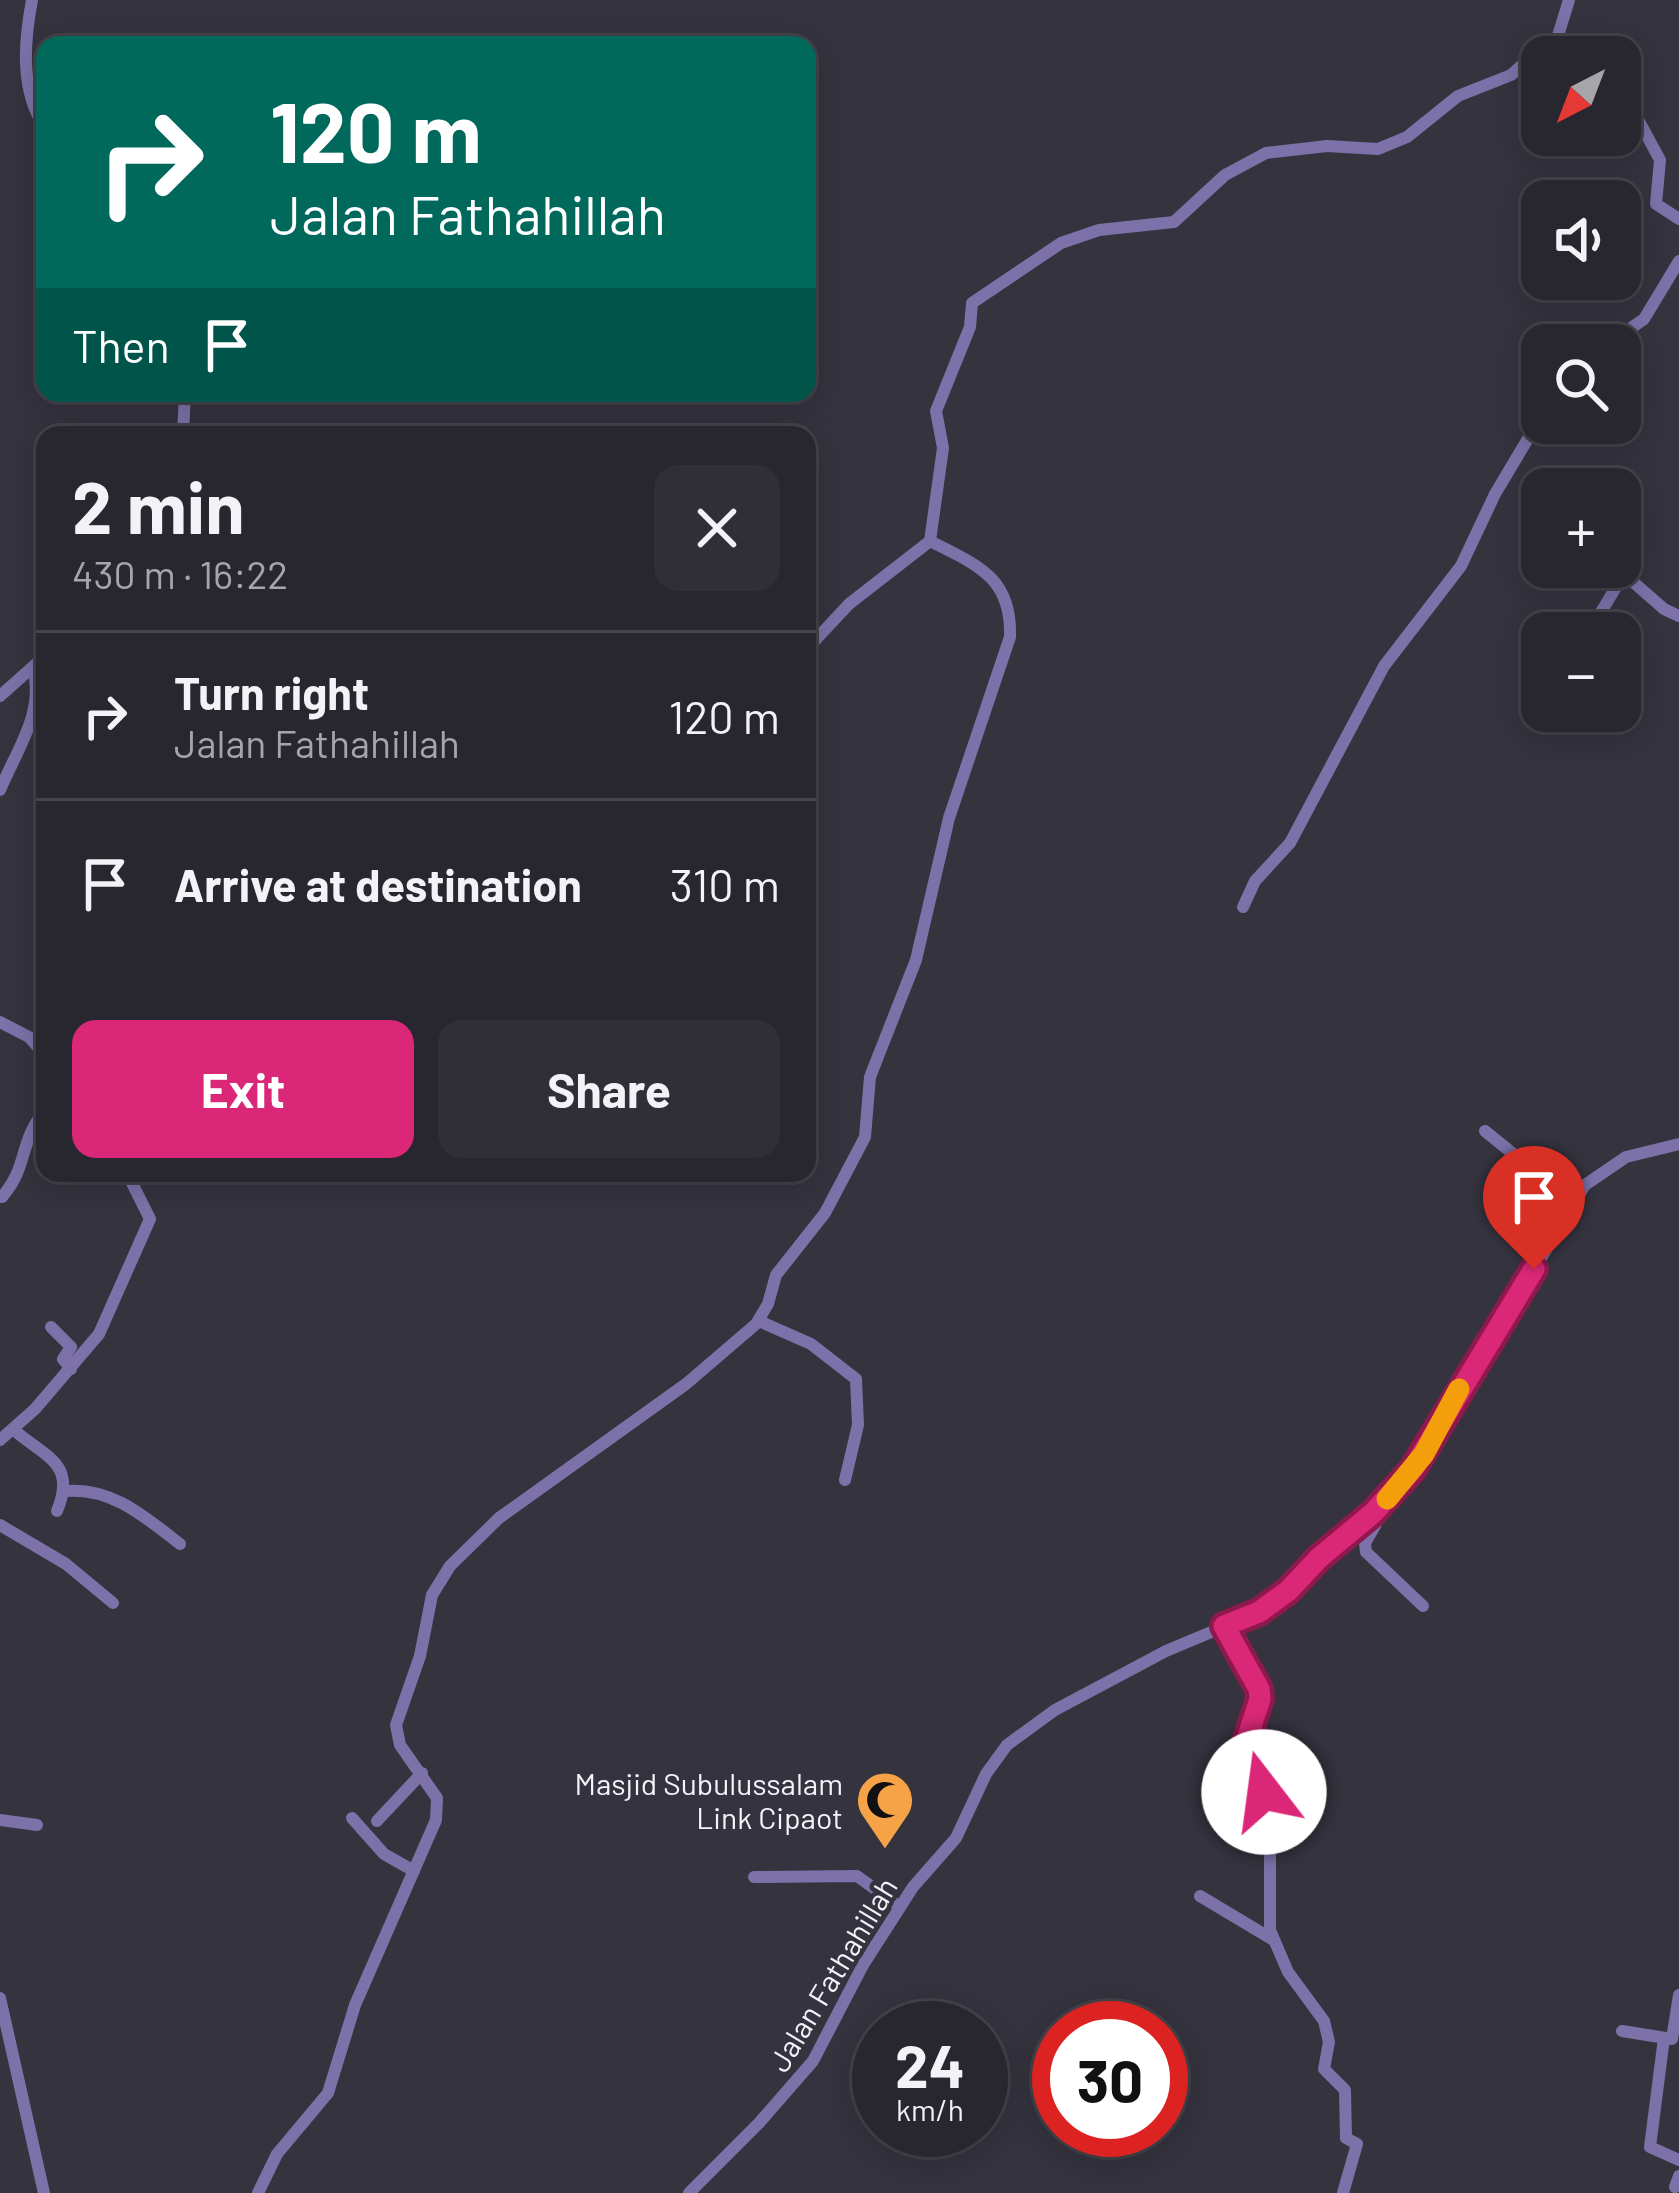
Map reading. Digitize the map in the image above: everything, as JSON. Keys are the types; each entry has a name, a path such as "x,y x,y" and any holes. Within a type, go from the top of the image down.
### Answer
{"street":[{"path":"32,0 24,55 36,111"},
{"path":"1559,36 1569,0"},
{"path":"816,639 849,604 930,541 943,448 936,411 970,327 972,303 1061,243 1100,230 1174,222 1225,176 1266,153 1327,146 1378,149 1407,137 1458,96 1511,75 1521,65"},
{"path":"1641,125 1660,160 1657,204 1679,219"},
{"path":"1637,324 1679,261"},
{"path":"1244,907 1255,880 1290,843 1384,666 1461,566 1525,444"},
{"path":"258,2193 268,2166 328,2093 355,2005 438,1809 437,1798 400,1745 395,1724 420,1656 428,1605 444,1573 499,1518 686,1384 759,1321 776,1275 825,1214 865,1137 870,1077 916,959 949,818 1010,637 1010,614 995,580 930,541"},
{"path":"1601,612 1624,574 1679,616"},
{"path":"0,696 36,664"},
{"path":"0,790 35,712 33,667"},
{"path":"0,1022 36,1045"},
{"path":"2,1197 19,1174 27,1136 36,1123"},
{"path":"1485,1132 1517,1157 1566,1212"},
{"name":"Jalan Fathahillah","path":"688,2193 804,2072 900,1907 956,1838 986,1774 1007,1744 1070,1701 1166,1651 1259,1612 1288,1591 1373,1513 1424,1454 1566,1212 1592,1178 1626,1157 1679,1144"},
{"path":"0,1440 71,1369 110,1316 148,1226 149,1212 132,1182"},
{"path":"759,1321 811,1344 856,1379 858,1425 845,1480"},
{"path":"50,1328 71,1347 64,1358 71,1369"},
{"path":"14,1430 57,1464 66,1491 57,1510"},
{"path":"66,1491 94,1491 117,1500 180,1544"},
{"path":"1373,1513 1376,1524 1365,1543 1366,1552 1423,1606"},
{"path":"0,1526 66,1564 113,1603"},
{"path":"1224,1626 1260,1694 1247,1739 1270,1828 1272,1939 1288,1972 1324,2021 1329,2042 1324,2069 1345,2090 1346,2138 1358,2146 1343,2193"},
{"path":"377,1821 422,1773"},
{"path":"352,1818 384,1854 414,1870"},
{"path":"0,1820 38,1825"},
{"path":"754,1877 857,1876 900,1907"},
{"path":"1200,1896 1272,1939"},
{"path":"1679,1995 1650,2144 1654,2152 1679,2160"},
{"path":"0,1998 44,2193"},
{"path":"1622,2031 1668,2039"},
{"path":"1668,2039 1677,2054"}],"slow traffic":[{"path":"1387,1499 1424,1454 1459,1389"}],"place":[{"name":"Masjid Subulussalam Link Cipaot","path":"885,1851"}],"route":[{"path":"1264,1792 1247,1739 1259,1689 1224,1626 1259,1612 1288,1591 1413,1469 1534,1269"}]}
